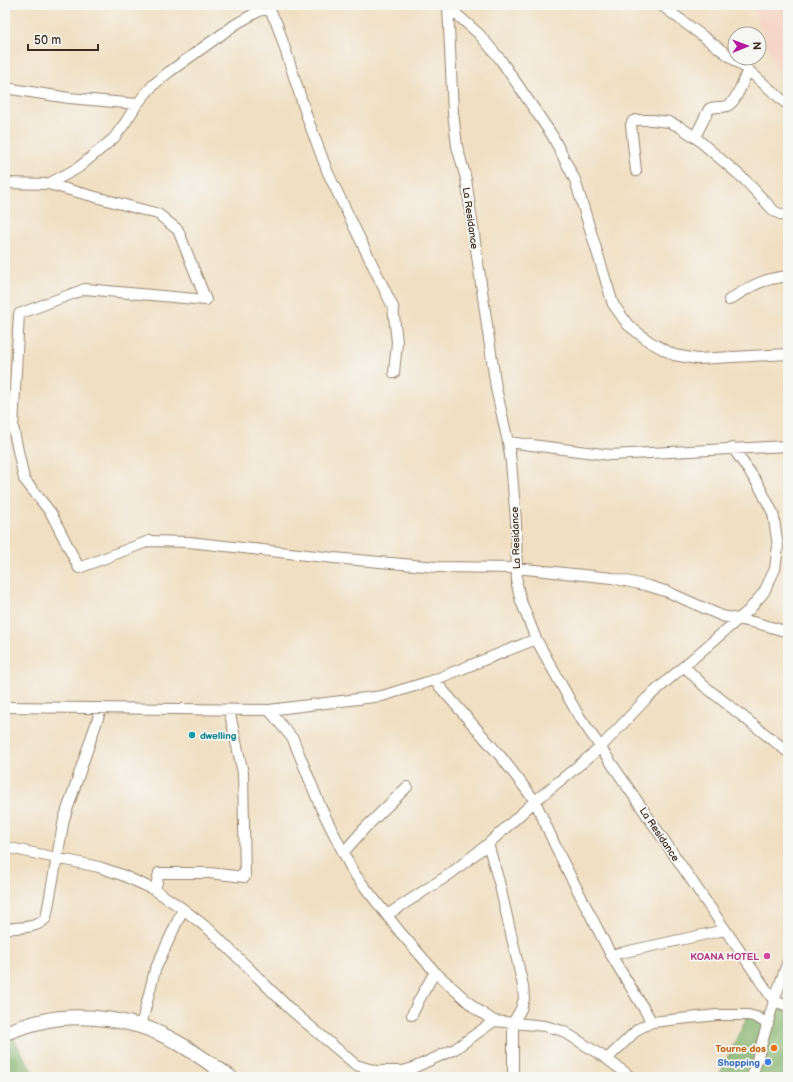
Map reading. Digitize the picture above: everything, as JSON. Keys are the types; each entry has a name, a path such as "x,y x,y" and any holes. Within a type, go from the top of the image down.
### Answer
{"highway":[{"path":"5,1033 40,1022 60,1018 105,1020 141,1026 181,1045 230,1077"}],"street":[{"path":"661,5 748,70 788,105"},
{"path":"48,184 78,168 114,138 137,104 153,85 186,59 236,24 268,6 277,24 308,120 328,173 393,307 397,342 394,373"},
{"path":"447,6 479,34 500,59 552,135 575,180 613,304 628,324 650,342 674,355 697,360 788,354"},
{"name":"La Residance","path":"447,6 457,146 466,179 496,388 508,442 516,521 517,585 521,601 536,639 577,713 774,1002"},
{"path":"695,137 709,109 729,105 735,100 748,70"},
{"path":"5,88 69,98 137,104"},
{"path":"636,171 631,128 633,121 647,120 669,122 695,137 745,180 774,211 788,218"},
{"path":"5,183 48,184 158,214 178,230 206,300 85,289 19,314 13,427 24,479 51,513 79,568 149,541 189,542 334,558 437,567 516,568 612,578 649,586 668,592 722,616 788,632"},
{"path":"729,300 751,285 772,278 788,276"},
{"path":"508,442 610,455 788,446"},
{"path":"387,916 450,874 488,844 535,801 600,748 646,699 749,610 764,592 775,569 778,546 773,513 758,484 733,448"},
{"path":"5,707 269,710 382,696 434,680 536,639"},
{"path":"684,666 703,685 788,752"},
{"path":"434,680 502,758 535,801 559,854 611,955 652,1022"},
{"path":"5,929 35,925 42,923 46,918 56,858 68,804 101,709"},
{"path":"155,890 159,873 209,873 245,877 243,773 229,710"},
{"path":"269,710 293,739 321,808 353,872 387,916 436,972 476,1009 494,1021 545,1026 563,1031 607,1059 631,1077"},
{"path":"343,853 364,829 407,787"},
{"path":"488,844 499,882 524,986 524,999 514,1023 513,1077"},
{"path":"5,847 106,869 155,890 184,909 211,931 291,1010 356,1065 376,1072 413,1072 455,1049 494,1021"},
{"path":"141,1026 155,970 184,909"},
{"path":"611,955 725,930"},
{"path":"752,1077 788,960"},
{"path":"412,1015 436,972"},
{"path":"774,1002 788,1006"},
{"path":"607,1059 609,1055 638,1029 652,1022 695,1016 748,1015 756,1017 768,1024"}],"shaded area":[{"path":"753,5 788,5 788,67 776,70 767,45 767,26 760,26"}],"green space":[{"path":"788,1009 788,1077 718,1077 748,1015"},
{"path":"5,1024 36,1077 10,1077 5,1072"}],"place":[{"name":"dwelling","path":"192,735"},
{"name":"KOANA HOTEL","path":"767,956"},
{"name":"Tourne dos","path":"774,1048"},
{"name":"Shopping","path":"768,1062"}]}
